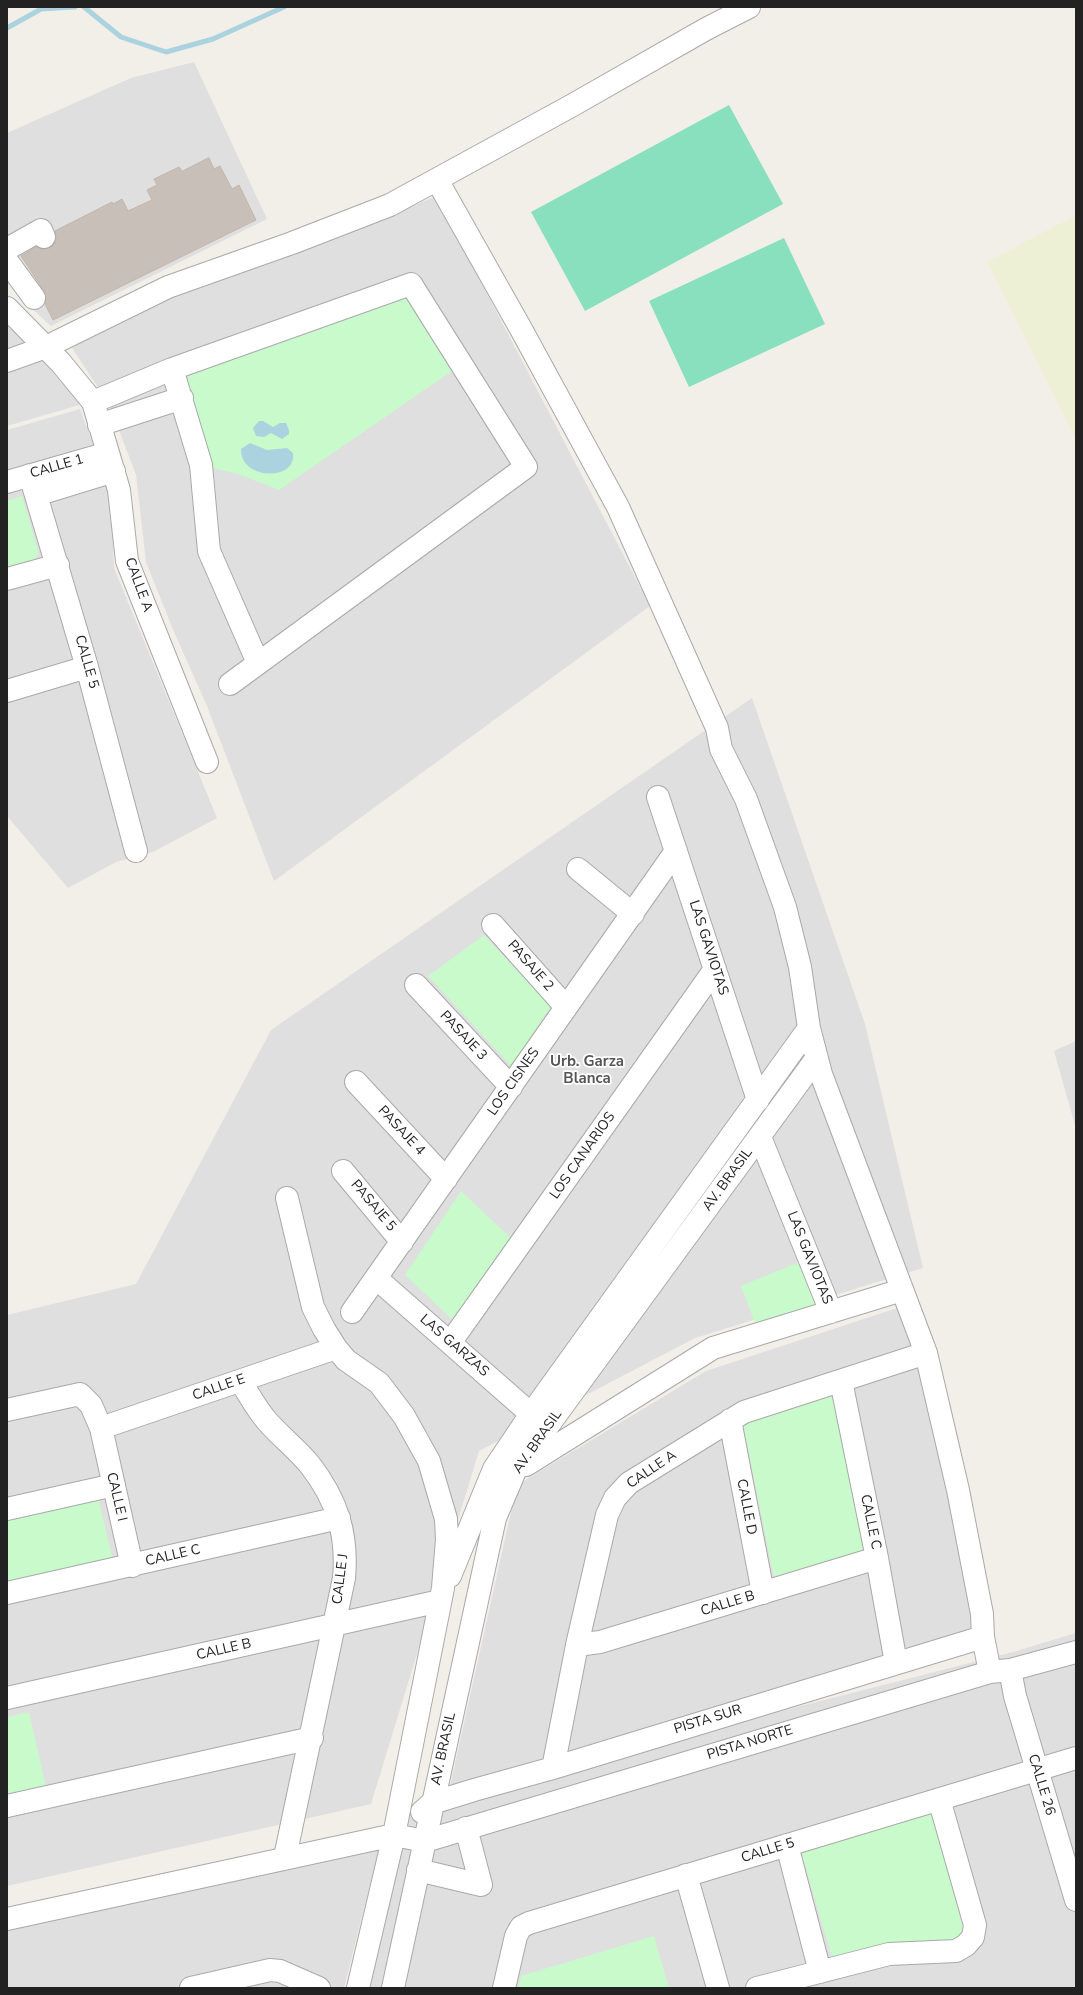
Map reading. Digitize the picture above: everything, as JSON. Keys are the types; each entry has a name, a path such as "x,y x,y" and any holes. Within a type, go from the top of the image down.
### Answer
{"street":[{"path":"7,361 46,347 168,287 364,216 437,180 706,29 749,7"},
{"name":"CALLE 26","path":"437,180 529,343 618,507 710,711 717,728 721,749 746,800 785,907 800,967 809,1028 816,1059 850,1154 926,1353 958,1490 982,1614 984,1637 1000,1671 1015,1696 1076,1900"},
{"path":"7,249 41,230 44,236"},
{"path":"7,261 34,298"},
{"path":"7,308 46,347 93,402 172,369 411,284 526,467 230,684"},
{"path":"172,369 201,465 209,550 258,663"},
{"path":"99,425 182,398"},
{"name":"CALLE A","path":"93,402 119,490 127,561 207,762"},
{"name":"CALLE 1","path":"7,482 33,485 111,462"},
{"name":"CALLE 5","path":"33,485 88,667 136,851"},
{"path":"7,579 58,564"},
{"path":"7,691 88,667"},
{"name":"LAS GAVIOTAS","path":"658,797 758,1100"},
{"name":"LOS CISNES","path":"352,1312 676,852"},
{"path":"578,869 633,914"},
{"name":"PASAJE 2","path":"494,925 566,1008"},
{"name":"LOS CANARIOS","path":"450,1343 715,969"},
{"name":"PASAJE 3","path":"416,985 511,1087"},
{"name":"AV. BRASIL","path":"440,1601 494,1469 809,1028"},
{"name":"AV. BRASIL","path":"393,1988 495,1518 515,1471 816,1059"},
{"name":"PASAJE 4","path":"356,1082 446,1179"},
{"name":"LAS GAVIOTAS","path":"760,1137 831,1312"},
{"name":"PASAJE 5","path":"344,1171 402,1242"},
{"path":"287,1198 313,1307 324,1329 336,1348 346,1360 368,1374 389,1395 404,1416 429,1461 446,1519 446,1560 440,1601 394,1835 358,1988"},
{"name":"LAS GARZAS","path":"376,1278 532,1414"},
{"path":"515,1471 713,1348 902,1290"},
{"name":"CALLE E","path":"101,1428 336,1348"},
{"name":"CALLE A","path":"553,1768 577,1645 607,1515 615,1498 629,1483 744,1412 926,1353"},
{"name":"CALLE J","path":"240,1381 266,1420 310,1465 332,1497 340,1518 344,1538 346,1560 344,1578 312,1738 285,1858"},
{"name":"CALLE C","path":"841,1381 877,1558 896,1663"},
{"name":"CALLE I","path":"7,1410 80,1394 91,1405 101,1428 132,1566"},
{"name":"CALLE D","path":"730,1420 763,1593"},
{"path":"7,1509 114,1485"},
{"name":"CALLE C","path":"7,1594 340,1518"},
{"name":"CALLE B","path":"577,1645 600,1642 877,1558"},
{"name":"CALLE B","path":"7,1698 440,1601"},
{"name":"PISTA SUR","path":"432,1803 553,1768 984,1637"},
{"name":"PISTA NORTE","path":"425,1841 1000,1671 1076,1652"},
{"path":"7,1806 312,1738"},
{"name":"CALLE 5","path":"504,1988 516,1936 521,1927 529,1923 1076,1758"},
{"path":"757,1988 889,1954 956,1950 966,1946 973,1936 975,1925 939,1799"},
{"path":"394,1835 432,1803"},
{"path":"418,1870 481,1885 466,1828"},
{"path":"7,1919 394,1835 425,1841"},
{"path":"787,1845 820,1972"},
{"path":"686,1875 718,1988"},
{"path":"191,1988 233,1983 270,1970 280,1971 319,1988"}],"shaded area":[{"path":"194,62 267,219 51,326 28,305 7,282 7,133 131,78"},
{"path":"436,196 650,606 274,881 207,706 174,632 146,562 136,475 109,404 72,348 131,312 338,238"},
{"path":"7,325 50,364 83,404 7,426"},
{"path":"80,409 111,492 114,568 217,818 153,852 116,862 68,888 7,816 7,430"},
{"path":"752,698 865,1024 923,1268 695,1338 479,1451 371,1804 7,1886 7,1315 136,1284 271,1030"},
{"path":"1076,1041 1076,1129 1054,1051"},
{"path":"900,1307 926,1366 978,1629 450,1786 517,1485 706,1371"},
{"path":"1076,1633 1076,1988 363,1988 404,1807 1013,1652"},
{"path":"381,1841 344,1988 7,1988 7,1925"}],"green space":[{"path":"729,105 783,204 585,311 531,212"},
{"path":"1076,215 1076,439 987,262"},
{"path":"784,238 825,324 689,387 649,301"},
{"path":"405,293 452,371 279,490 238,474 213,468 187,381 189,374"},
{"path":"22,496 39,554 34,560 7,567 7,501"},
{"path":"484,935 551,1007 511,1066 428,976"},
{"path":"461,1191 513,1240 457,1324 405,1275"},
{"path":"804,1260 825,1308 758,1331 741,1286"},
{"path":"828,1396 833,1397 836,1401 868,1549 774,1578 743,1424"},
{"path":"98,1497 113,1561 7,1585 7,1517"},
{"path":"29,1712 46,1787 7,1795 7,1717"},
{"path":"933,1811 969,1924 965,1939 832,1958 802,1855 804,1849"},
{"path":"654,1936 669,1988 518,1988 521,1976"}],"water":[{"path":"259,421 263,421 273,427 280,423 286,423 289,434 282,439 271,433 264,437 256,436 253,428"},
{"path":"250,443 267,450 287,448 293,453 292,462 286,469 278,473 268,474 258,472 249,467 243,459 241,449"}],"building":[{"path":"209,158 214,169 220,166 232,189 239,185 256,220 53,320 45,304 46,297 44,291 21,256 36,247 43,249 49,248 54,245 56,239 55,231 112,202 113,204 122,199 128,211 152,200 147,190 157,185 154,179 179,167 182,171"}],"waterway":[{"path":"7,28 41,9 75,7"},
{"path":"84,7 121,37 166,52 213,39 284,7"}],"district":[{"name":"Urb. Garza Blanca","path":"587,1070"}]}
